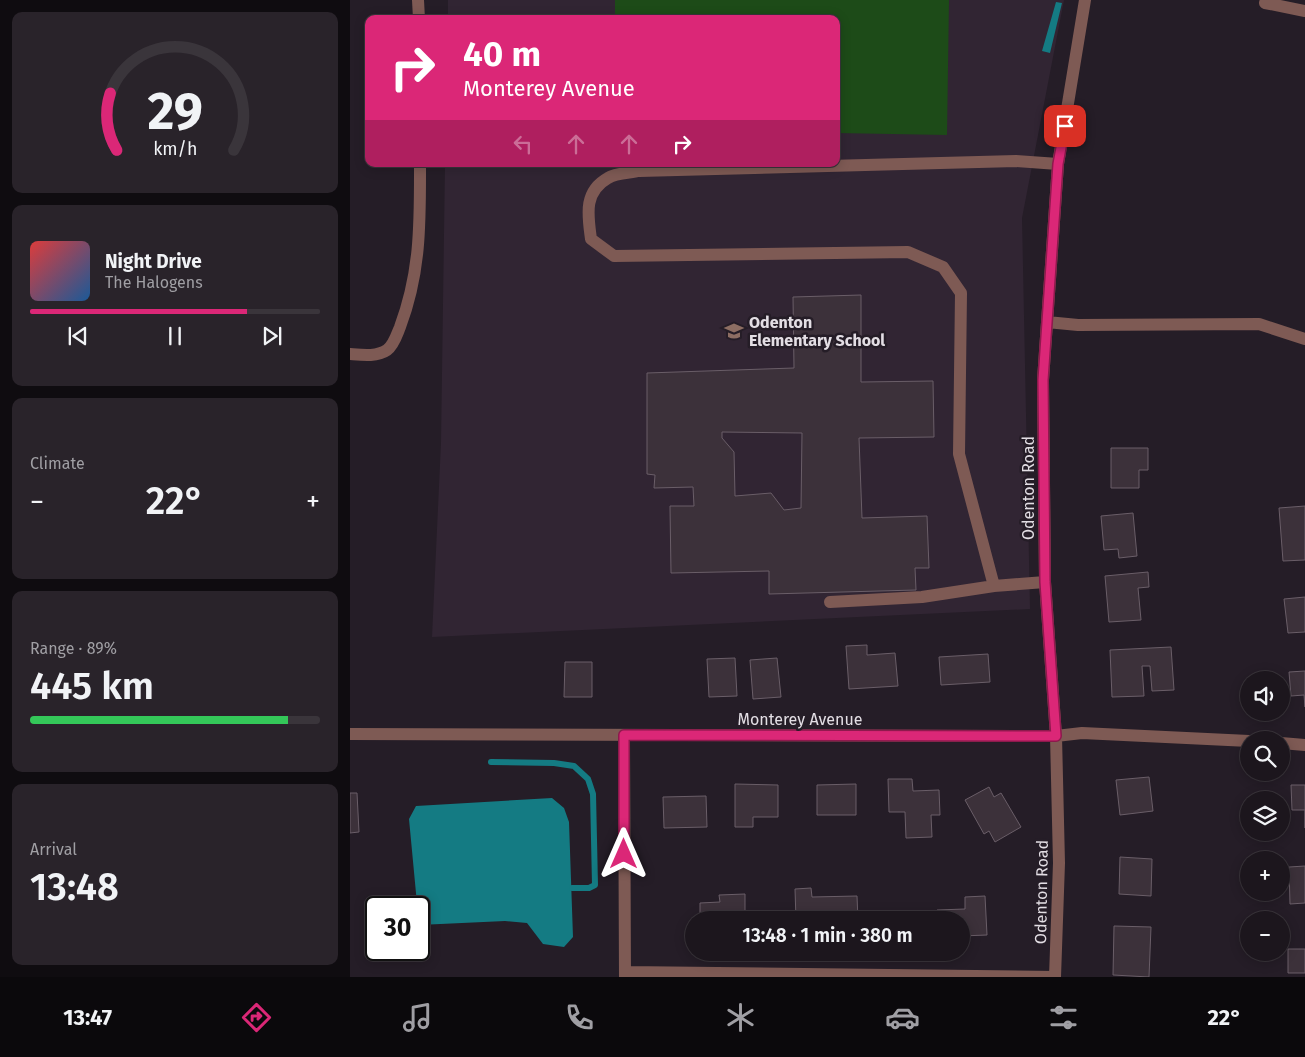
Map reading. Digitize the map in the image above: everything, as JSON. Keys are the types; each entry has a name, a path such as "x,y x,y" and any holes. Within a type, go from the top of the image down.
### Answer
{"street":[{"path":"418,0 419,15"},
{"name":"Odenton Road","path":"1055,977 1059,863 1056,736 1045,582 1043,380 1058,164 1085,0"},
{"path":"1266,0 1265,3 1305,11"},
{"path":"840,166 1016,161 1058,164"},
{"path":"350,354 376,355 388,349 396,339 417,270 420,167"},
{"path":"790,167 639,171 608,177 595,190 587,206 591,239 614,256 908,252 942,267 960,293 958,454 994,586"},
{"path":"1048,322 1078,325 1259,324 1305,339"},
{"path":"830,602 922,597 994,586 1045,582"},
{"name":"Monterey Avenue","path":"350,734 1056,736 1082,733 1240,741"},
{"path":"624,735 625,975 1055,977"},
{"path":"1290,744 1305,745"}],"shaded area":[{"name":"Odenton Elementary School","path":"448,0 1064,0 1022,218 1030,609 432,637 441,443 445,167 840,167 840,15 448,15"}],"green space":[{"path":"615,0 949,0 947,135 840,133 840,15 615,15"}],"water":[{"path":"1056,2 1062,3 1050,53 1042,51"},
{"path":"552,798 564,808 569,822 573,937 564,947 543,944 527,923 505,921 430,924 430,896 416,896 409,819 416,806"}],"building":[{"name":"Odenton Elementary School","path":"861,295 861,382 933,381 934,437 859,438 862,518 927,516 929,568 915,568 916,590 769,594 769,571 671,573 670,506 694,506 693,487 654,488 655,475 647,474 647,373 794,368 793,297","holes":["722,432 802,433 801,508 784,510 771,493 735,496 734,452 722,438"]},
{"path":"1111,448 1148,448 1148,470 1139,470 1139,488 1111,488"},
{"path":"1305,506 1305,560 1283,561 1279,508"},
{"path":"1133,513 1137,556 1119,558 1118,549 1104,550 1101,516"},
{"path":"1148,572 1149,587 1138,588 1141,620 1109,622 1105,576"},
{"path":"1305,597 1305,632 1288,633 1284,599"},
{"path":"867,645 867,655 895,653 898,686 849,689 846,646"},
{"path":"1171,647 1174,690 1152,691 1150,666 1142,666 1144,696 1112,697 1110,650"},
{"path":"988,654 990,682 941,685 939,657"},
{"path":"735,658 737,696 709,697 707,659"},
{"path":"777,658 781,697 753,699 750,660"},
{"path":"565,662 592,662 592,697 564,697"},
{"path":"1305,671 1305,707 1304,695 1291,696 1290,672"},
{"path":"1149,777 1153,811 1120,815 1116,780"},
{"path":"888,779 912,779 913,791 939,790 940,815 931,815 932,837 906,838 905,812 889,812"},
{"path":"735,784 778,785 778,817 753,817 753,827 735,827"},
{"path":"856,784 856,815 817,815 817,785"},
{"path":"1291,785 1305,785 1305,810 1292,810"},
{"path":"989,787 994,797 1001,793 1021,827 995,842 989,831 984,834 965,800"},
{"path":"350,793 357,793 359,832 350,833"},
{"path":"706,796 707,827 664,828 663,797"},
{"path":"1120,857 1152,859 1151,896 1119,894"},
{"path":"1305,866 1305,903 1290,904 1290,867"},
{"path":"811,888 812,897 857,896 858,911 796,911 795,889"},
{"path":"745,894 745,911 700,911 700,903 720,902 719,895"},
{"path":"985,896 987,935 970,936 970,911 937,911 965,909 965,897"},
{"path":"1114,926 1151,927 1149,977 1113,975"},
{"path":"1290,949 1305,949 1305,973 1288,973"}],"waterway":[{"path":"491,762 554,763 574,766 588,779 593,794 595,885 589,888 572,888"}],"place":[{"name":"Odenton Elementary School","path":"734,331"}],"route":[{"path":"624,854 624,735 1056,736 1045,582 1043,380 1058,164 1065,126"}]}
